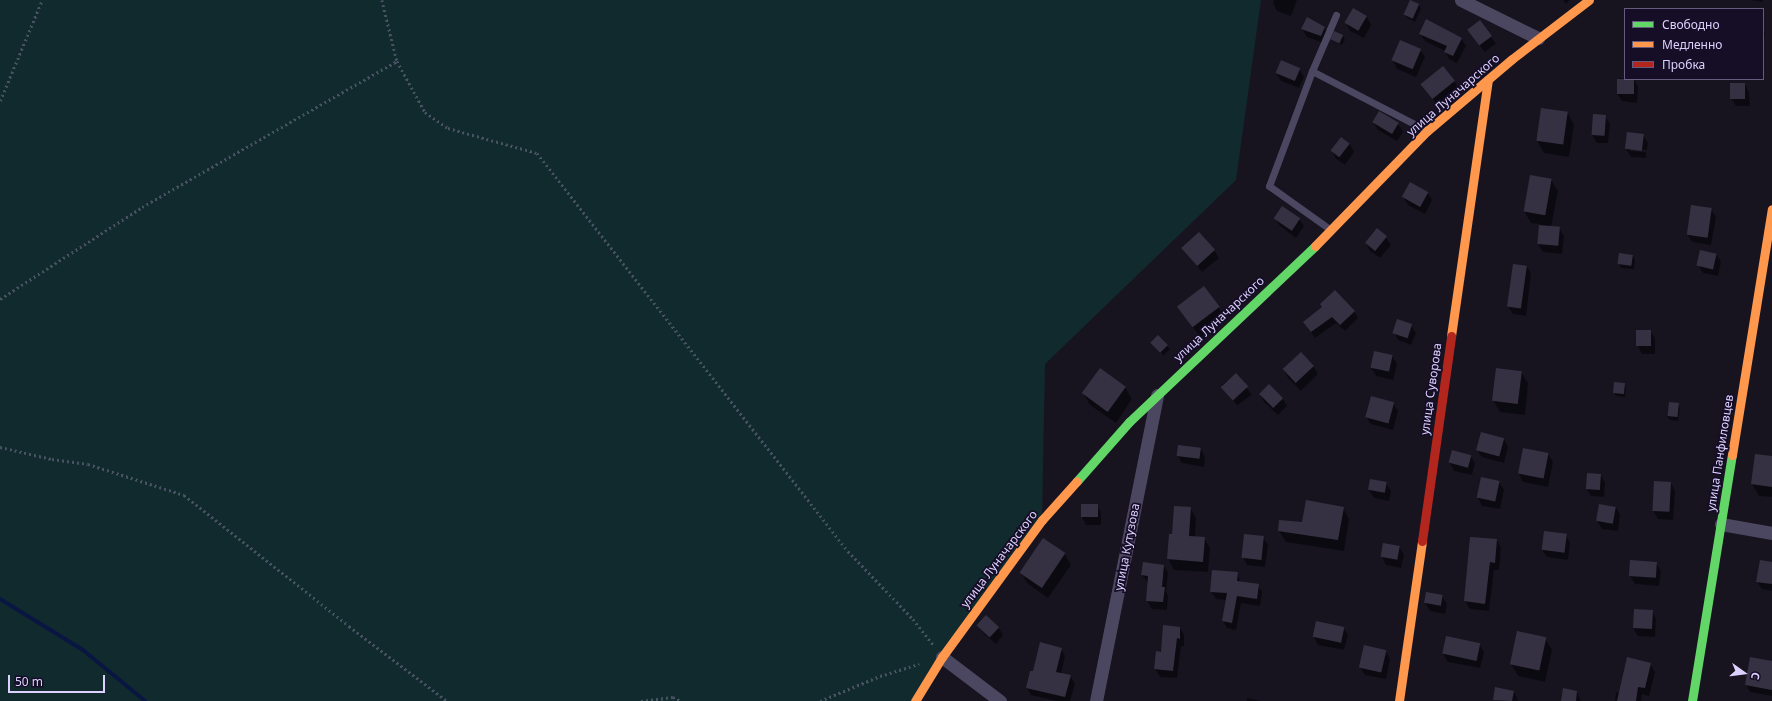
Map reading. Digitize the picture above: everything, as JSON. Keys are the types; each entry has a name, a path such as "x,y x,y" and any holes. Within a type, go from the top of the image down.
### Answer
{"street":[{"path":"1461,0 1538,38"},
{"name":"улица Луначарского","path":"915,701 942,657 1042,520 1128,422 1331,230 1428,131 1538,38 1589,0"},
{"name":"улица Суворова","path":"1399,701 1488,80"},
{"name":"улица Панфиловцев","path":"1692,701 1772,209"},
{"name":"улица Кутузова","path":"1096,701 1157,393"},
{"path":"1721,524 1772,533"},
{"path":"942,657 1000,701"}],"lane":[{"path":"1331,230 1269,186 1312,71 1336,15"},
{"path":"1312,71 1428,131"}],"path":[{"path":"0,101 42,0"},
{"path":"382,0 397,61 425,112 448,128 537,153 848,551 913,619 942,657"},
{"path":"0,299 142,207 397,61"},
{"path":"0,447 52,459 88,464 184,494 349,626 447,701"},
{"path":"820,701 880,676 921,663"},
{"path":"641,701 673,697 681,701"}],"green space":[{"path":"0,0 1261,0 1236,180 1045,364 1042,520 915,701 0,701"}],"building":[{"path":"1410,0 1419,4 1413,19 1403,15"},
{"path":"1353,8 1367,16 1358,31 1344,23"},
{"path":"1307,17 1325,27 1321,36 1301,29"},
{"path":"1426,19 1462,38 1453,56 1444,52 1447,46 1419,34"},
{"path":"1480,20 1492,36 1479,46 1467,30"},
{"path":"1334,31 1343,35 1339,43 1330,39"},
{"path":"1400,40 1421,49 1413,69 1391,60"},
{"path":"1281,60 1300,68 1295,81 1276,73"},
{"path":"1443,66 1455,81 1432,99 1420,84"},
{"path":"1617,79 1634,80 1634,94 1617,94"},
{"path":"1730,83 1745,83 1745,99 1730,99"},
{"path":"1541,108 1568,112 1563,144 1536,141"},
{"path":"1379,111 1399,123 1392,134 1372,122"},
{"path":"1593,114 1606,115 1605,136 1592,135"},
{"path":"1627,132 1644,134 1642,151 1625,149"},
{"path":"1341,137 1350,144 1339,157 1331,150"},
{"path":"1530,175 1552,179 1545,215 1524,211"},
{"path":"1410,182 1428,192 1420,207 1402,197"},
{"path":"1691,205 1712,208 1708,238 1687,235"},
{"path":"1282,206 1300,218 1292,231 1274,218"},
{"path":"1539,225 1560,227 1558,246 1537,244"},
{"path":"1377,228 1387,236 1375,251 1365,243"},
{"path":"1199,232 1215,250 1197,266 1181,248"},
{"path":"1700,250 1717,254 1713,269 1696,266"},
{"path":"1619,253 1633,255 1631,266 1617,264"},
{"path":"1513,264 1527,266 1521,309 1507,307"},
{"path":"1204,286 1220,307 1192,327 1177,306"},
{"path":"1335,290 1355,311 1340,325 1332,317 1311,332 1303,322 1322,307 1320,304"},
{"path":"1397,319 1412,324 1408,338 1392,333"},
{"path":"1636,330 1651,330 1651,346 1636,346"},
{"path":"1158,335 1168,345 1160,353 1150,343"},
{"path":"1374,351 1393,355 1389,372 1370,368"},
{"path":"1301,352 1314,366 1296,383 1283,369"},
{"path":"1100,368 1126,387 1108,412 1082,393"},
{"path":"1496,368 1522,371 1518,404 1492,401"},
{"path":"1236,373 1248,386 1233,400 1221,387"},
{"path":"1614,382 1625,383 1624,394 1613,393"},
{"path":"1269,384 1283,398 1273,408 1259,394"},
{"path":"1371,396 1394,402 1388,423 1365,417"},
{"path":"1669,402 1679,403 1677,417 1668,416"},
{"path":"1481,432 1504,438 1499,457 1476,450"},
{"path":"1178,445 1201,448 1199,459 1177,456"},
{"path":"1523,448 1549,453 1544,478 1518,474"},
{"path":"1452,450 1471,455 1468,468 1449,463"},
{"path":"1755,454 1772,456 1772,487 1751,484"},
{"path":"1587,473 1601,474 1600,490 1586,489"},
{"path":"1481,477 1500,481 1495,501 1477,498"},
{"path":"1370,479 1387,482 1385,493 1368,490"},
{"path":"1654,481 1671,482 1669,512 1652,511"},
{"path":"1306,500 1344,507 1338,540 1278,531 1279,520 1302,522"},
{"path":"1081,504 1098,504 1098,517 1081,517"},
{"path":"1599,504 1616,507 1613,524 1596,521"},
{"path":"1174,506 1191,507 1189,536 1205,537 1203,562 1167,559 1169,534 1172,534"},
{"path":"1544,531 1567,534 1565,553 1542,550"},
{"path":"1244,534 1264,536 1261,560 1241,558"},
{"path":"1470,537 1497,539 1495,563 1490,562 1485,604 1464,601"},
{"path":"1043,538 1065,553 1042,588 1020,573"},
{"path":"1383,543 1400,546 1397,560 1381,557"},
{"path":"1630,560 1657,562 1656,578 1629,576"},
{"path":"1760,560 1772,562 1772,584 1756,582"},
{"path":"1143,562 1164,565 1162,587 1165,587 1163,602 1146,601 1148,576 1141,575"},
{"path":"1212,570 1238,572 1237,581 1259,584 1257,599 1237,596 1232,623 1222,621 1227,593 1210,592"},
{"path":"1426,592 1443,595 1441,606 1424,603"},
{"path":"1634,609 1653,610 1652,629 1633,628"},
{"path":"986,615 999,627 990,638 976,625"},
{"path":"1316,621 1344,627 1341,643 1313,637"},
{"path":"1163,625 1180,627 1180,639 1177,638 1173,671 1154,669 1156,651 1161,652"},
{"path":"1517,631 1546,637 1539,670 1510,664"},
{"path":"1446,636 1480,643 1476,661 1442,654"},
{"path":"1040,642 1062,648 1056,672 1071,675 1065,697 1026,688 1030,671 1033,671"},
{"path":"1364,645 1386,650 1381,673 1359,667"},
{"path":"1627,657 1651,663 1645,688 1638,687 1636,701 1617,701"},
{"path":"1750,657 1772,661 1772,690 1745,685"},
{"path":"1495,687 1514,691 1512,701 1493,700"},
{"path":"1563,688 1577,691 1576,701 1561,701"}],"waterway":[{"path":"0,599 83,650 145,701"}],"traffic: fast":[{"path":"1077,481 1129,422 1315,246"},
{"path":"1692,701 1732,455"}],"traffic: slow":[{"path":"1315,246 1427,131 1512,59 1589,0"},
{"path":"1451,336 1488,80"},
{"path":"1732,455 1772,209"},
{"path":"915,701 942,657 1042,520 1077,481"},
{"path":"1399,701 1422,541"}],"traffic: jam":[{"path":"1422,541 1451,336"}]}
